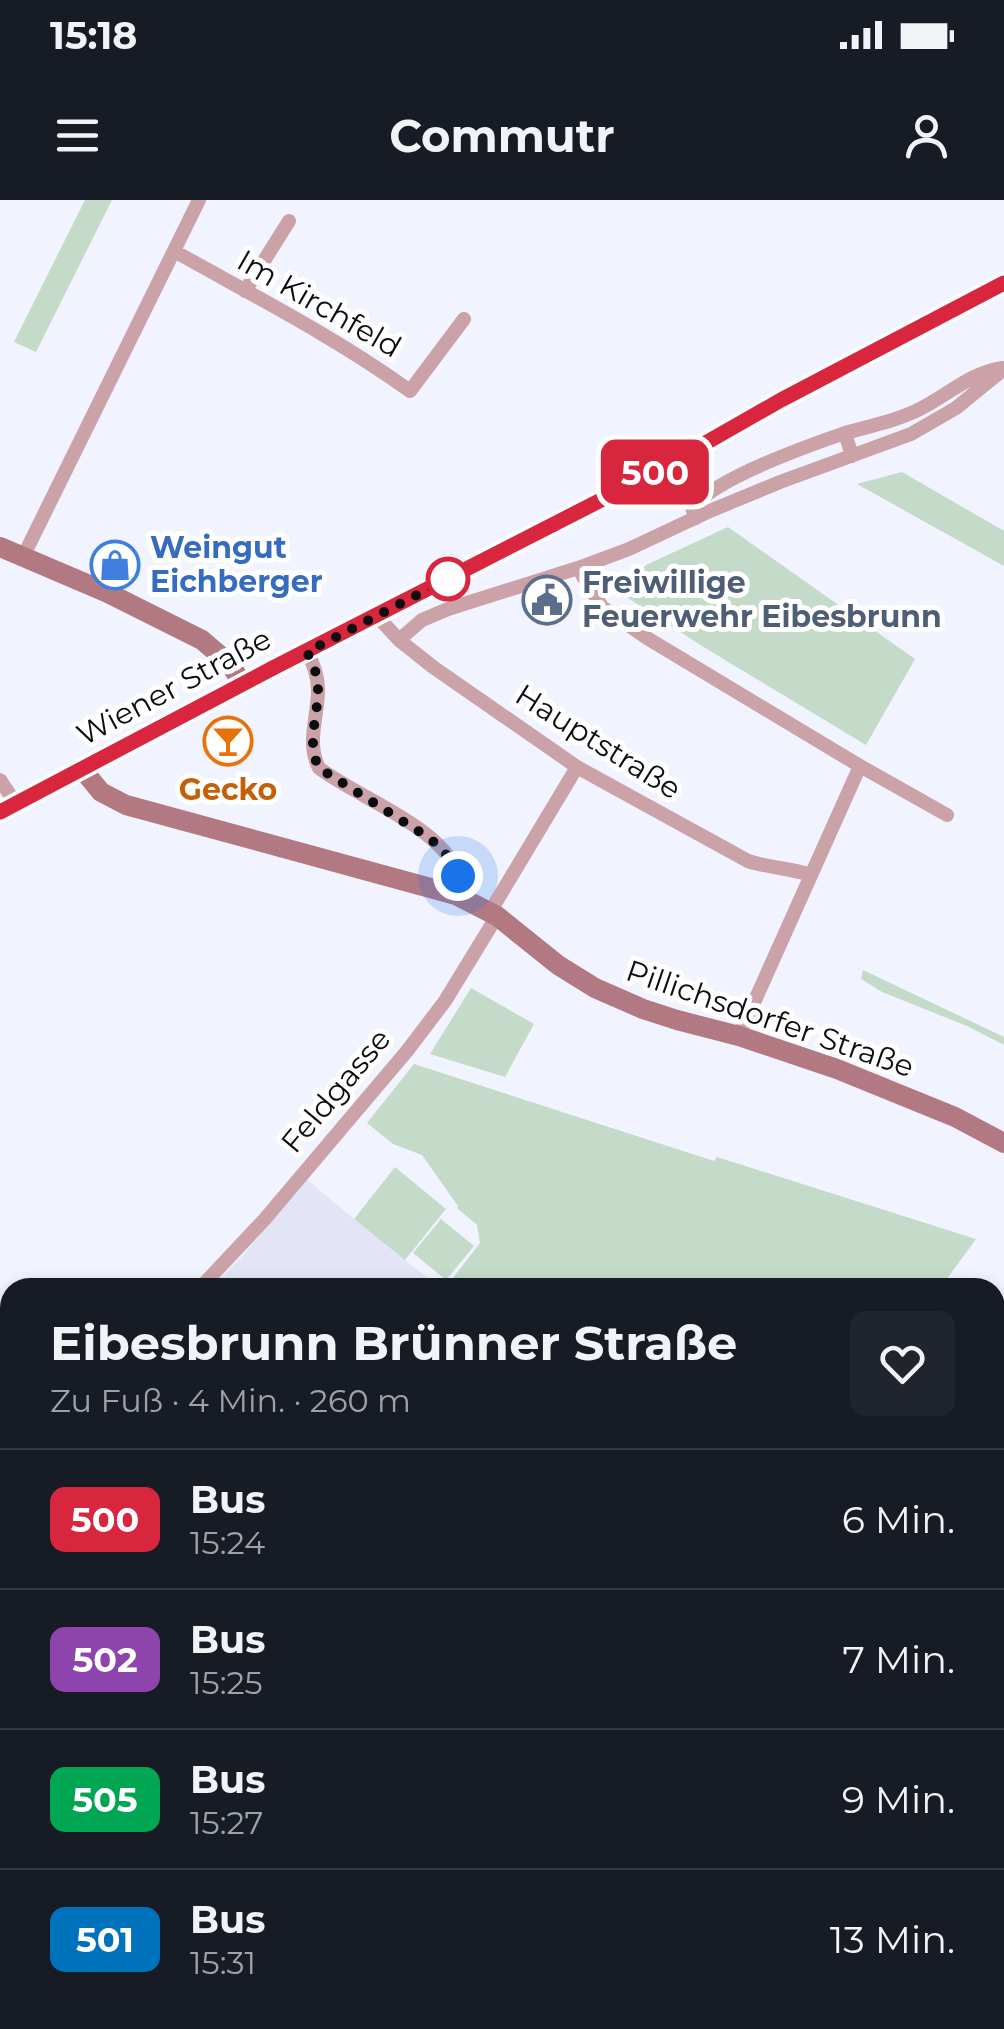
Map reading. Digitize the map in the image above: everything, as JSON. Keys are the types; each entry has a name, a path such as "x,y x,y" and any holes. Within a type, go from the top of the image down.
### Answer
{"main road":[{"name":"Wiener Straße","path":"8,808 646,477 781,400 1004,283"},
{"path":"0,547 202,640 231,665 242,684"},
{"name":"Pillichsdorfer Straße","path":"82,769 102,792 126,805 456,895 493,914 594,988 643,1009 837,1068 954,1117 1004,1143"}],"street":[{"path":"24,557 199,200"},
{"path":"245,291 289,221"},
{"name":"Im Kirchfeld","path":"174,252 312,326 410,390 464,319"},
{"path":"696,518 692,508 695,503 722,486 814,444 902,417 964,382 1004,368"},
{"path":"400,640 422,620 448,609 630,550 780,482 911,434 956,408 1004,368"},
{"path":"902,417 911,434"},
{"path":"845,434 852,456"},
{"path":"578,568 602,607 647,638 947,815"},
{"name":"Hauptstraße","path":"378,616 400,640 469,693 577,767 748,862 811,875"},
{"path":"307,652 317,676 314,760 319,768 402,818 442,848 458,876 456,895"},
{"path":"739,1036 860,766"},
{"name":"Feldgasse","path":"209,1278 264,1220 445,1001 577,767"},
{"path":"0,780 8,808"}],"shaded area":[{"path":"306,1179 428,1278 221,1278"}],"green space":[{"path":"85,200 112,200 36,352 14,342"},
{"path":"902,472 1004,531 1004,566 857,484"},
{"path":"728,527 915,659 866,745 617,591 646,565"},
{"path":"863,970 1004,1037 1004,1045 882,992 861,979"},
{"path":"471,988 534,1024 505,1077 430,1054"},
{"path":"414,1064 714,1161 717,1157 976,1239 948,1278 453,1278 480,1243 477,1225 457,1208 422,1155 393,1144 367,1123"},
{"path":"395,1167 446,1209 405,1260 354,1219"},
{"path":"441,1219 474,1246 448,1278 413,1253"}],"bus line":[{"name":"500","path":"0,812 646,477 781,400 1004,283"}],"place":[{"name":"Weingut Eichberger","path":"115,565"},
{"name":"Freiwillige Feuerwehr Eibesbrunn","path":"547,600"},
{"name":"Gecko","path":"228,741"}],"route":[{"path":"448,579 307,652 317,676 312,747 319,768 402,818 442,848 458,876"}]}
